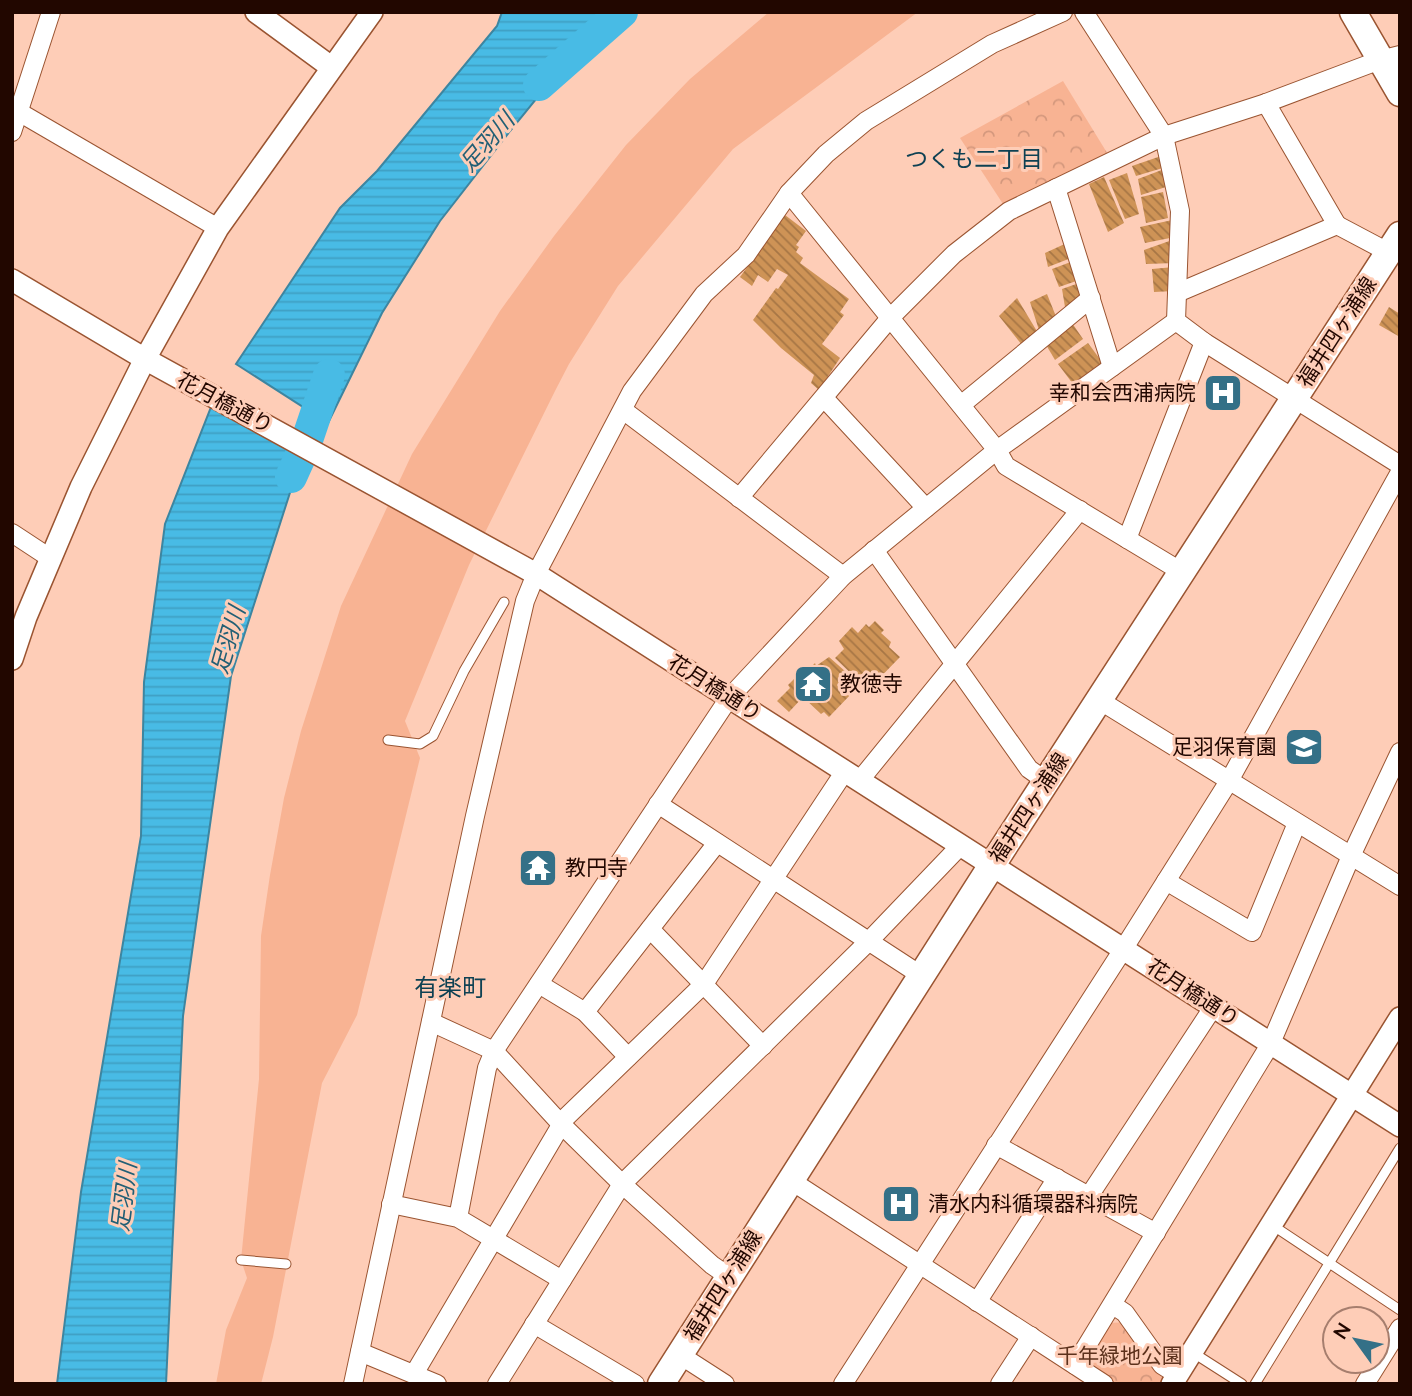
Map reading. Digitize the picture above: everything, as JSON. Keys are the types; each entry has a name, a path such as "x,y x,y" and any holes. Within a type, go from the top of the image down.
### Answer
{"main road":[{"path":"1353,12 1390,58 1400,93"},
{"name":"福井四ヶ浦線","path":"661,1384 1394,243"}],"street":[{"path":"12,132 16,111 51,12"},
{"path":"256,12 331,67"},
{"path":"12,659 26,617 81,487 153,364 218,228 372,12"},
{"path":"353,1384 430,1022 525,601 529,570 632,391 704,294 746,255 789,192 826,154 866,121 992,44 1063,12"},
{"path":"1084,12 1164,136 1180,211 1176,321"},
{"path":"739,498 890,318 954,254 1009,211 1164,136 1390,58"},
{"path":"1266,103 1337,225"},
{"path":"16,111 218,228"},
{"path":"1056,188 1112,367"},
{"path":"789,192 997,450 1006,466 1182,572"},
{"path":"1177,293 1337,225 1394,243"},
{"name":"花月橋通り","path":"12,280 153,364 529,570 1400,1126"},
{"path":"961,405 1091,298"},
{"path":"1176,321 1400,466"},
{"path":"458,1218 487,1068 494,1051 729,698 843,576 997,450 1176,321"},
{"path":"1127,539 1205,342"},
{"path":"824,398 926,508"},
{"path":"623,410 843,576"},
{"path":"843,1384 1229,781 1400,472"},
{"path":"414,1374 560,1124 704,984 775,881 853,776 955,663 1080,510"},
{"path":"12,533 50,558"},
{"path":"874,550 1030,769 1046,781"},
{"path":"1098,700 1400,886"},
{"path":"1075,1365 1271,1043 1351,856 1400,752"},
{"path":"658,804 922,976"},
{"path":"1166,881 1252,932 1297,822"},
{"path":"585,1012 717,843"},
{"path":"497,1384 622,1184 868,942 961,845"},
{"path":"650,929 763,1046"},
{"path":"539,984 585,1012 628,1058"},
{"path":"1089,1196 1214,1006"},
{"path":"1113,1305 1125,1313 1175,1379 1400,1018"},
{"path":"430,1022 494,1051 560,1124 622,1184 712,1265 728,1276"},
{"path":"996,1145 1156,1233"},
{"path":"978,1302 1057,1178"},
{"path":"790,1180 1031,1336 1097,1382"},
{"path":"391,1204 458,1218 562,1280"},
{"path":"534,1324 635,1384"},
{"path":"1365,1384 1400,1328"},
{"path":"1000,1384 1031,1336"},
{"path":"360,1352 437,1384"},
{"path":"680,1355 725,1384"}],"lane":[{"path":"388,740 420,744 433,736 464,671 504,602"},
{"path":"1255,1384 1400,1148"},
{"path":"1272,1225 1400,1310"},
{"path":"242,1260 286,1264"},
{"path":"1192,1352 1242,1384"}],"green space":[{"path":"769,12 918,12 733,149 618,286 555,391 469,565 405,721 420,758 357,1015 322,1083 273,1337 261,1384 216,1384 226,1330 247,1278 241,1260 259,1079 261,936 270,875 284,798 301,731 341,606 412,454 500,311 554,236 626,145 690,79"},
{"path":"1063,81 1109,156 1003,204 960,138"},
{"name":"千年緑地公園","path":"1129,1322 1167,1375 1162,1384 1114,1384 1082,1364 1108,1323"}],"water":[{"path":"502,12 607,12 440,221 382,313 328,423 236,364 340,208 377,171 497,26"},
{"path":"215,397 305,446 231,676 183,1016 166,1384 57,1384 81,1192 141,836 144,682 165,524"}],"building":[{"path":"1164,155 1166,167 1136,176 1132,166"},
{"path":"1167,168 1169,186 1141,195 1138,179"},
{"path":"1127,173 1139,214 1125,219 1109,180"},
{"path":"1104,177 1124,223 1108,232 1089,184"},
{"path":"1163,192 1168,218 1146,223 1141,197"},
{"path":"785,215 806,231 796,245 799,247 796,252 803,258 800,263 849,299 840,312 844,315 822,344 840,358 819,390 811,383 814,375 753,320 788,275 777,269 768,282 758,275 752,286 740,277"},
{"path":"1177,219 1175,237 1145,243 1140,227"},
{"path":"1175,239 1175,263 1146,264 1144,250"},
{"path":"1069,242 1071,258 1048,267 1045,253"},
{"path":"1076,260 1082,279 1059,287 1052,269"},
{"path":"1174,267 1174,291 1154,292 1152,269"},
{"path":"1082,282 1087,296 1065,307 1062,289"},
{"path":"1047,294 1057,319 1039,330 1030,302"},
{"path":"1017,298 1038,333 1022,345 999,316"},
{"path":"1389,307 1400,314 1400,337 1379,325"},
{"path":"1072,323 1083,339 1055,360 1045,343"},
{"path":"1088,343 1105,366 1076,388 1058,364"},
{"path":"875,621 884,630 881,633 891,642 889,647 900,657 868,690 835,658 844,649 839,641 852,627 858,633 866,624 869,627"},
{"path":"829,657 846,672 838,680 852,693 829,717 824,712 821,714 803,697 789,712 777,701 800,673 803,675 815,663 816,666"}],"waterway":[{"name":"足羽川","path":"539,85 622,12"},
{"name":"足羽川","path":"291,477 305,446 329,375"}],"place":[{"name":"幸和会西浦病院","path":"1223,393"},
{"name":"教徳寺","path":"813,684"},
{"name":"足羽保育園","path":"1304,747"},
{"name":"教円寺","path":"538,868"},
{"name":"清水内科循環器科病院","path":"901,1204"}],"district":[{"name":"つくも二丁目","path":"974,159"},
{"name":"有楽町","path":"450,988"}]}
